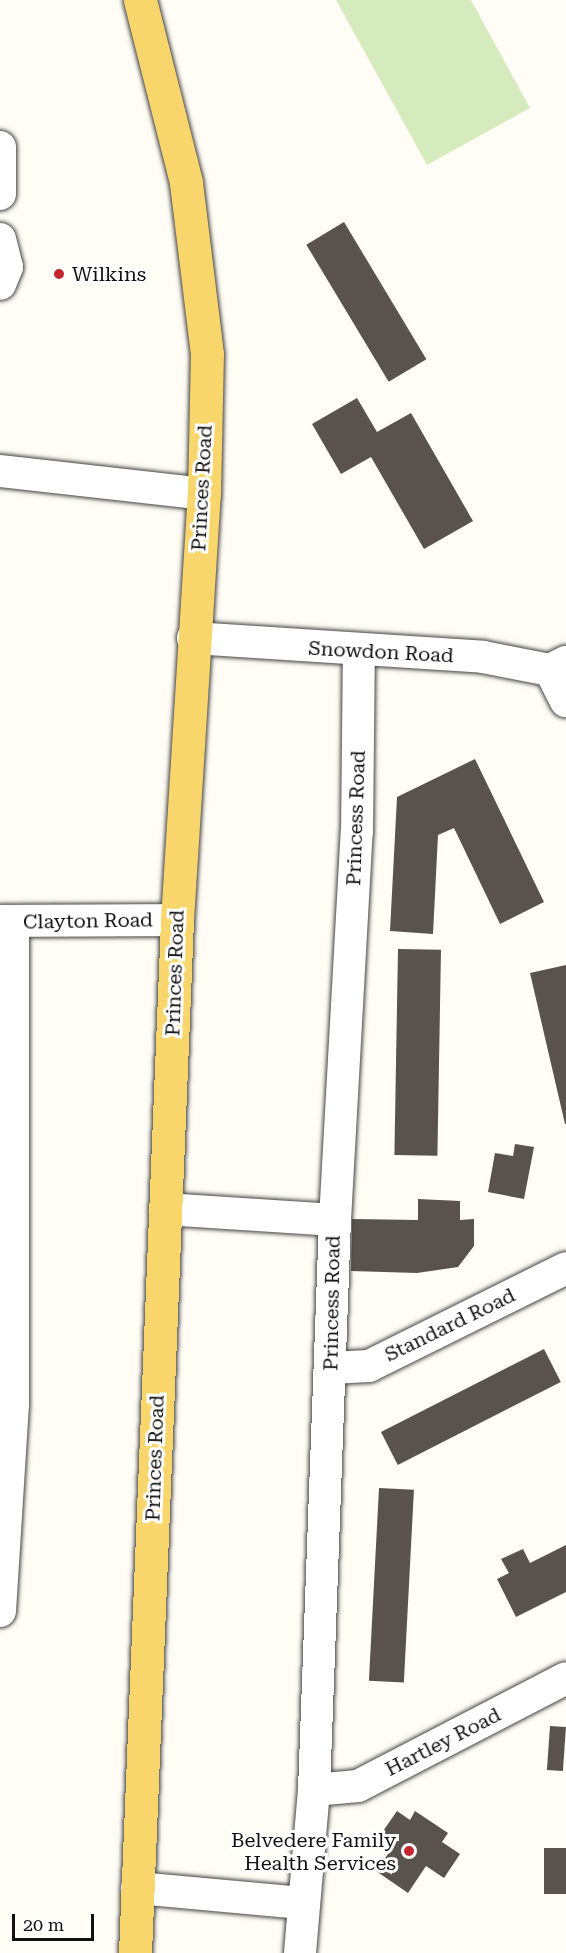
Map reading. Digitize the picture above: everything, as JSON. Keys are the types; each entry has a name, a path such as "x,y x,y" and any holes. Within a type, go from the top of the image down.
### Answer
{"main road":[{"name":"Princes Road","path":"135,1953 177,920 193,638 204,494 207,354 199,265 174,124 140,0"}],"street":[{"path":"0,147 0,194"},
{"path":"0,239 7,267 0,284"},
{"path":"0,471 204,494"},
{"name":"Snowdon Road","path":"193,638 359,652 483,657 558,666"},
{"name":"Princess Road","path":"300,1953 302,1903 314,1790 335,1220 357,832 359,652"},
{"path":"558,666 566,701"},
{"name":"Clayton Road","path":"7,921 177,920"},
{"path":"0,1611 13,1404 7,921"},
{"path":"165,1209 335,1220"},
{"name":"Standard Road","path":"331,1368 369,1365 566,1268"},
{"name":"Hartley Road","path":"314,1790 358,1786 566,1678"},
{"path":"137,1888 302,1903"}],"green space":[{"path":"336,0 471,0 530,108 427,165"}],"building":[{"path":"344,222 426,359 389,382 306,245"},
{"path":"357,398 377,432 411,413 473,521 424,549 371,457 341,474 312,424"},
{"path":"475,759 544,902 500,924 454,828 438,835 433,934 390,931 397,797"},
{"path":"398,949 441,950 437,1156 394,1155"},
{"path":"566,965 566,1124 565,1124 530,973"},
{"path":"515,1144 534,1147 524,1199 488,1192 495,1153 513,1156"},
{"path":"418,1199 460,1201 460,1220 474,1219 474,1246 458,1267 417,1273 351,1271 352,1219 418,1220"},
{"path":"544,1349 561,1382 398,1465 381,1432"},
{"path":"379,1488 414,1490 404,1683 369,1681"},
{"path":"566,1545 566,1592 516,1617 497,1579 509,1573 501,1559 523,1549 530,1563"},
{"path":"550,1726 566,1727 563,1771 547,1770"},
{"path":"397,1811 410,1820 415,1811 448,1833 442,1842 460,1854 444,1878 426,1866 408,1893 376,1871 395,1844 381,1834"},
{"path":"544,1848 566,1848 566,1894 544,1894"}],"place":[{"name":"Wilkins","path":"59,274"},
{"name":"Belvedere Family Health Services","path":"409,1851"}]}
